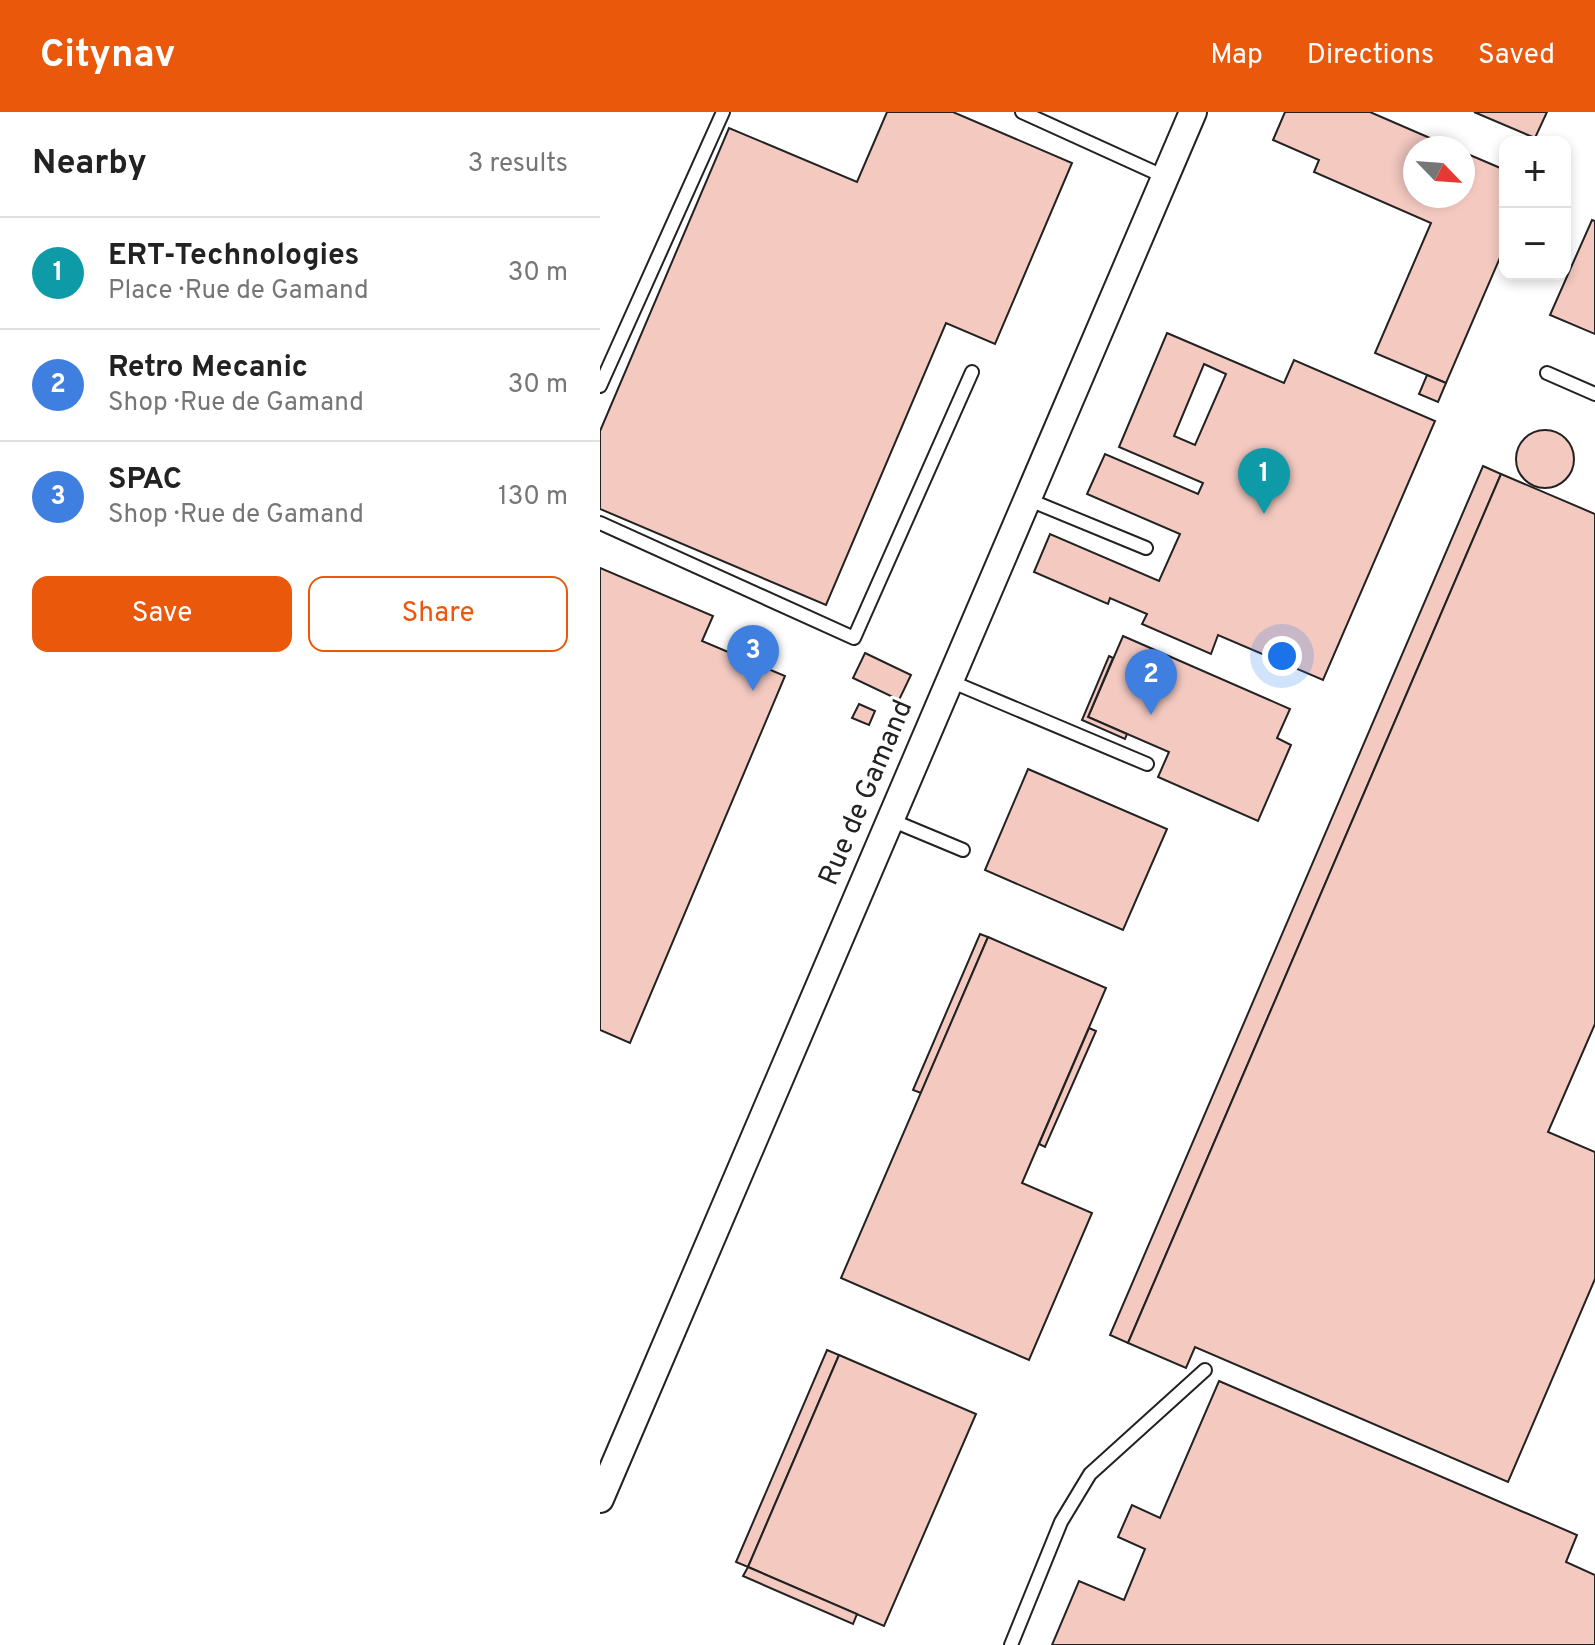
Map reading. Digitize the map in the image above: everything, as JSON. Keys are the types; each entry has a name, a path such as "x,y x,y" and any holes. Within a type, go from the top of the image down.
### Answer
{"street":[{"name":"Rue de Gamand","path":"600,1499 1193,112"}],"lane":[{"path":"600,386 723,112"},
{"path":"1022,112 1165,177"},
{"path":"600,523 854,638 972,372"},
{"path":"1547,373 1595,394"},
{"path":"1027,499 1146,548"},
{"path":"950,681 1147,764"},
{"path":"891,820 963,850"},
{"path":"1011,1645 1061,1522 1082,1485 1090,1474 1205,1370"}],"building":[{"path":"887,112 953,112 1072,163 995,344 946,323 826,605 600,509 600,431 729,128 857,182"},
{"path":"1285,112 1370,112 1425,136 1403,136 1403,208 1475,208 1475,157 1499,167 1499,260 1446,383 1375,353 1431,223 1314,172 1319,160 1273,140"},
{"path":"1474,112 1547,112 1536,136"},
{"path":"1592,220 1595,221 1595,334 1550,315 1565,280 1571,280 1571,268"},
{"path":"1167,333 1284,383 1294,360 1435,421 1323,680 1218,635 1211,654 1142,624 1147,614 1110,598 1108,604 1034,572 1050,534 1159,581 1180,534 1087,494 1105,454 1198,494 1203,483 1119,447","holes":["1204,364 1226,374 1195,445 1174,436"]},
{"path":"1427,375 1446,383 1438,402 1419,394"},
{"path":"1545,430 1556,432 1565,439 1572,448 1572,470 1565,479 1556,486 1545,488 1534,486 1525,479 1518,470 1516,459 1518,448 1525,439 1534,432"},
{"path":"1483,466 1501,474 1128,1343 1110,1335"},
{"path":"1501,474 1595,514 1595,1024 1548,1132 1595,1152 1595,1279 1508,1482 1195,1347 1186,1368 1128,1343"},
{"path":"600,568 713,616 702,641 785,676 630,1043 600,1030"},
{"path":"1123,636 1290,709 1277,738 1291,745 1258,821 1158,777 1169,752 1088,717"},
{"path":"865,653 911,675 899,700 853,678"},
{"path":"1109,656 1113,658 1088,717 1127,734 1125,739 1082,720"},
{"path":"859,704 875,711 869,725 852,718"},
{"path":"1028,769 1167,829 1123,930 985,870"},
{"path":"980,934 988,937 921,1093 913,1090"},
{"path":"988,937 1106,988 1022,1183 1092,1213 1029,1360 841,1278"},
{"path":"1089,1028 1096,1031 1045,1147 1039,1144"},
{"path":"827,1350 839,1355 748,1567 736,1562"},
{"path":"839,1355 976,1414 884,1626 748,1567"},
{"path":"1219,1381 1577,1535 1566,1562 1595,1575 1595,1645 1052,1645 1079,1581 1124,1600 1145,1549 1118,1537 1132,1505 1160,1518"},
{"path":"748,1567 857,1614 853,1624 743,1576"}],"place":[{"name":"ERT-Technologies","path":"1264,514"},
{"name":"SPAC","path":"753,691"},
{"name":"Retro Mecanic","path":"1151,715"}]}
